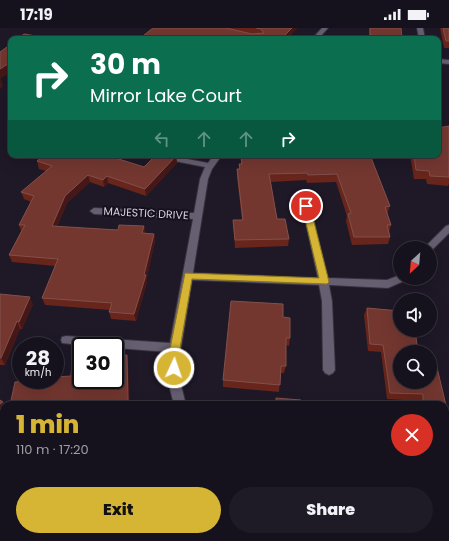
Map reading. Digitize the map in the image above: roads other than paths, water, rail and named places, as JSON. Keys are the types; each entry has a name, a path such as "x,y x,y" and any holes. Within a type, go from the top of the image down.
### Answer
{"street":[{"path":"318,36 325,28"},
{"path":"169,158 210,166"},
{"name":"MAJESTIC DRIVE","path":"179,401 174,381 176,348 204,179 216,158"},
{"path":"306,206 327,301 330,370"},
{"name":"MAJESTIC DRIVE","path":"94,211 198,216"},
{"path":"436,241 449,228"},
{"path":"188,276 388,284 393,282"},
{"path":"66,340 176,348"}]}
